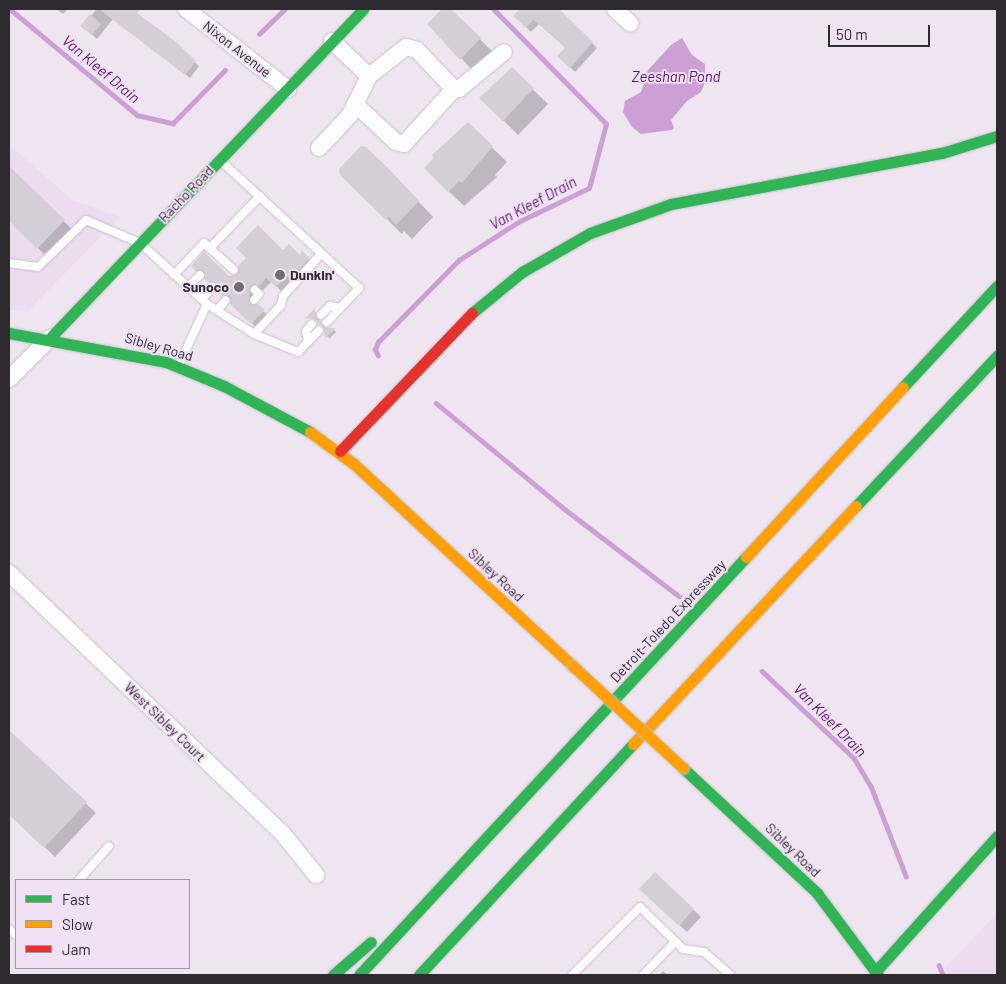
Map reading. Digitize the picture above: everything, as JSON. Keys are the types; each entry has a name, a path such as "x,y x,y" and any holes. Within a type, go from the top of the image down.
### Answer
{"main road":[{"name":"Racho Road","path":"50,338 363,9"},
{"path":"340,452 475,310 522,272 590,233 671,204 942,153 997,136"},
{"name":"Detroit-Toledo Expressway","path":"360,975 997,286"},
{"name":"Sibley Road","path":"9,333 50,338 178,366 264,406 340,452 817,893 848,931 877,973"},
{"path":"419,975 997,356"},
{"path":"575,826 607,772"},
{"path":"877,973 997,836"},
{"path":"333,975 395,922 421,907"}],"street":[{"name":"Nixon Avenue","path":"186,9 288,89"},
{"path":"615,9 630,23"},
{"path":"332,41 369,76"},
{"path":"319,148 350,115 369,76 406,47 417,50 454,89"},
{"path":"355,104 396,142 404,144 454,89 464,87 504,52"},
{"name":"Racho Road","path":"9,379 50,338"},
{"name":"West Sibley Court","path":"9,573 283,834 316,876"}],"lane":[{"path":"220,159 320,254 359,288 327,322"},
{"path":"210,248 260,196"},
{"path":"9,263 38,267 86,220 140,243 205,302 254,334 298,352 308,342 316,327"},
{"path":"174,275 204,242 216,258 230,270"},
{"path":"254,334 281,305 283,296 320,254"},
{"path":"188,287 200,274"},
{"path":"178,366 213,287"},
{"path":"254,300 259,294 255,290"},
{"path":"217,310 226,300"},
{"path":"321,315 330,306 340,308"},
{"path":"233,320 240,313"},
{"path":"80,879 109,846"},
{"path":"572,975 640,907 684,949 704,952 730,975"},
{"path":"643,975 676,941"}],"shaded area":[{"path":"12,147 72,200 120,217 27,312 9,310 9,151"},
{"path":"997,914 997,975 937,975"}],"water":[{"name":"Zeeshan Pond","path":"682,38 692,55 705,64 705,83 701,92 687,101 671,120 674,128 672,130 641,134 632,127 623,112 625,101 641,92 648,70 671,45"}],"building":[{"path":"99,9 140,9 137,13 176,42 196,61 185,75"},
{"path":"442,9 451,9 481,38 460,60 427,24"},
{"path":"520,9 559,9 593,42 570,68 557,56 565,48 550,33 533,20 526,28 513,16"},
{"path":"90,14 101,24 92,35 80,26"},
{"path":"512,67 534,88 503,121 479,98"},
{"path":"468,122 493,146 462,183 459,181 448,192 424,168 434,158 432,155"},
{"path":"361,146 366,147 419,201 396,225 389,217 386,220 340,175 339,169"},
{"path":"9,166 65,220 37,249 9,221"},
{"path":"258,225 283,250 289,244 300,255 302,251 310,258 291,279 287,276 276,287 266,278 259,286 251,286 249,302 258,304 265,310 251,324 230,304 230,296 222,296 217,291 217,283 209,283 204,279 204,271 196,271 191,266 204,252 229,276 236,275 238,266 246,258 236,248"},
{"path":"314,309 323,326 335,329 326,338 322,326 314,319 305,318"},
{"path":"9,730 87,802 44,848 9,815"},
{"path":"655,872 694,909 679,926 639,889"}],"waterway":[{"name":"Van Kleef Drain","path":"10,9 137,115 173,123 225,70"},
{"name":"Van Kleef Drain","path":"259,34 285,9"},
{"name":"Van Kleef Drain","path":"378,356 375,350 378,342 459,260 520,221 589,188 606,124 493,9"},
{"name":"Van Kleef Drain","path":"436,403 562,507 679,596"},
{"name":"Van Kleef Drain","path":"762,671 854,758 871,786 906,876"},
{"name":"Van Kleef Drain","path":"939,965 943,975"}],"traffic: fast":[{"path":"50,338 363,9"},
{"path":"472,313 522,272 590,233 671,204 942,153 997,136"},
{"path":"903,387 997,286"},
{"path":"9,333 166,362 224,386 310,432"},
{"path":"856,506 997,356"},
{"path":"359,975 746,557"},
{"path":"419,975 633,744"},
{"path":"683,768 817,893 878,975"},
{"path":"876,971 997,836"},
{"path":"333,975 371,942"}],"traffic: slow":[{"path":"746,557 903,387"},
{"path":"310,432 354,464 573,666"},
{"path":"633,744 856,506"},
{"path":"573,666 683,768"}],"traffic: jam":[{"path":"340,451 472,313"}],"place":[{"name":"Dunkin'","path":"280,275"},
{"name":"Sunoco","path":"239,287"}]}
